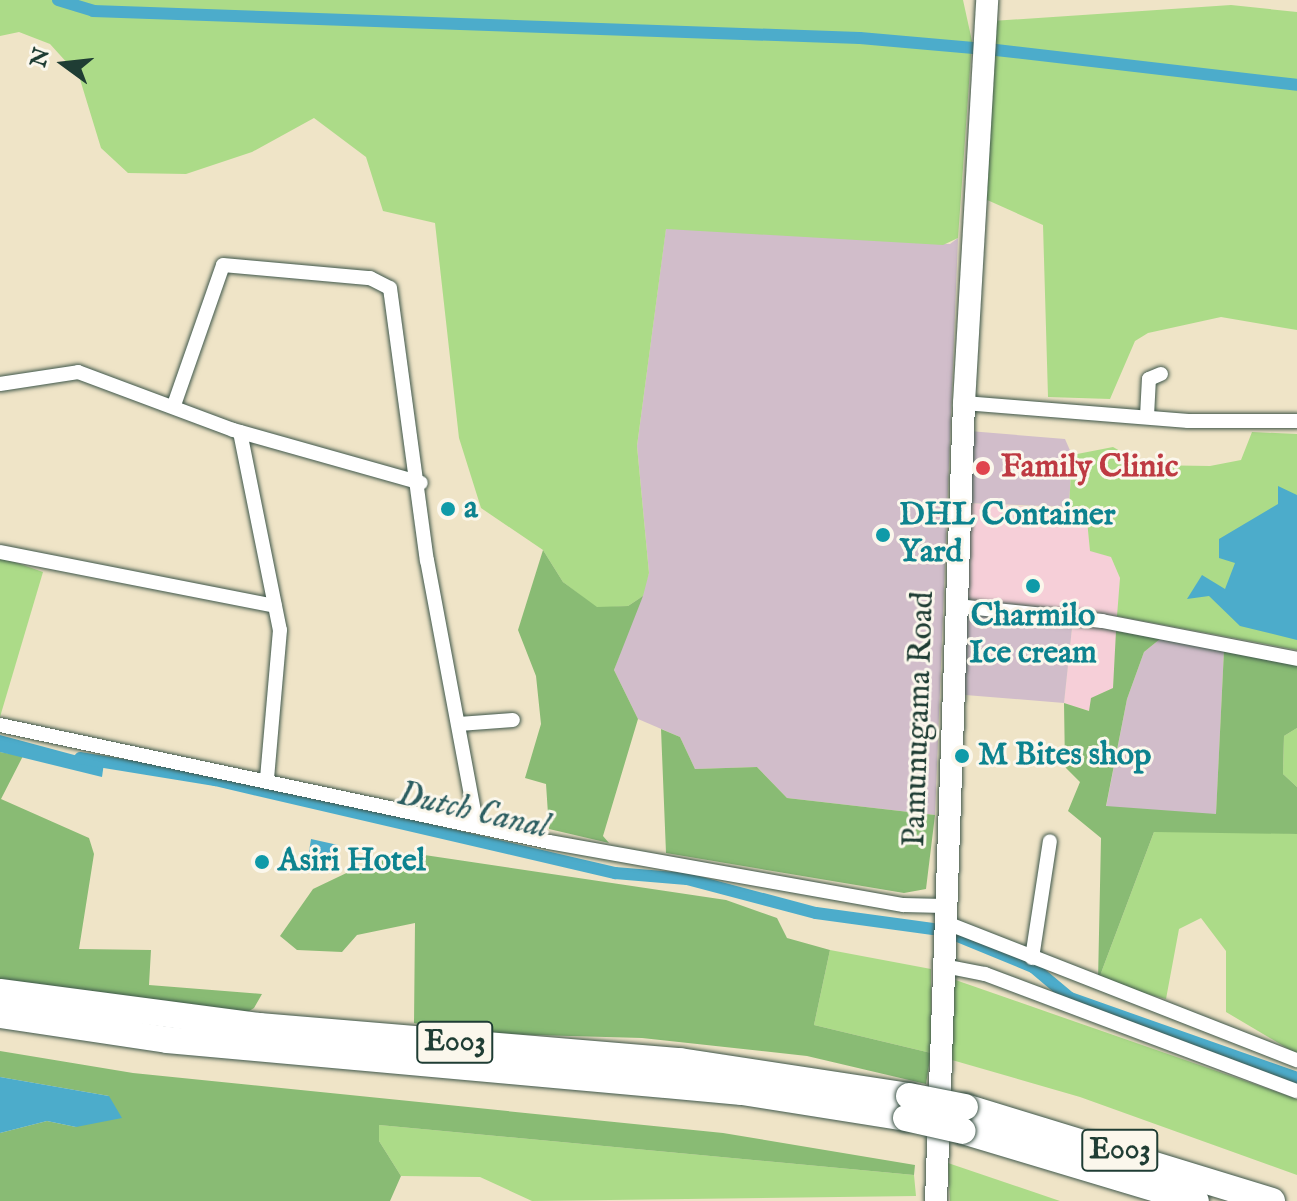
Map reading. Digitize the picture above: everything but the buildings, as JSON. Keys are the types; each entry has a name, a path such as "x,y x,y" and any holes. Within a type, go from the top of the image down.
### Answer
{"highway":[{"name":"E003","path":"0,992 260,1026 680,1061 964,1119 1272,1201"},
{"name":"E003","path":"0,1015 167,1040 908,1107"},
{"name":"E003","path":"964,1119 1196,1201"}],"main road":[{"name":"Pamunugama Road","path":"936,1201 964,403 987,2"}],"street":[{"path":"174,405 223,265 370,278 384,282 394,299 421,483 427,560 476,823"},
{"path":"0,384 78,372 240,432 421,483"},
{"path":"1147,416 1149,379 1161,374"},
{"path":"964,403 1147,416 1297,421"},
{"path":"240,432 280,630 267,779"},
{"path":"0,552 275,606"},
{"path":"957,606 1102,621 1297,659"},
{"path":"459,724 513,720"},
{"path":"0,725 476,823 944,914 1032,958 1297,1060"},
{"path":"1032,958 1050,841"},
{"path":"944,966 985,974 1297,1091"},
{"path":"921,1201 936,1201"}],"shaded area":[{"path":"666,228 950,244 958,238 935,815 787,798 757,767 695,769 680,737 638,719 614,670 649,573 637,446"},
{"path":"969,431 1065,439 1072,455 1069,507 967,503"},
{"path":"967,503 1086,510 1090,550 1111,557 1120,578 1113,688 1092,698 1090,711 1064,703 1072,628 964,613"},
{"path":"964,613 1072,628 1064,703 953,694"},
{"path":"1160,639 1224,650 1216,815 1106,807 1127,699 1144,652"}],"green space":[{"path":"0,0 963,0 972,41 958,238 943,245 666,229 637,446 649,573 643,596 628,606 597,608 563,582 543,550 481,508 459,438 435,223 383,211 366,157 314,118 252,152 186,174 128,173 101,148 79,76 50,44 19,32 0,36"},
{"path":"1231,5 1297,12 1297,330 1221,317 1148,333 1135,341 1110,399 1048,397 1043,225 985,199 992,21"},
{"path":"1252,432 1297,434 1297,650 1117,616 1120,578 1111,557 1090,551 1086,510 1069,507 1072,455 1113,447 1145,465 1210,466 1241,460"},
{"path":"543,550 563,582 597,607 628,606 643,596 614,670 638,719 603,836 609,843 549,829 546,784 525,778 541,724 536,676 518,630"},
{"path":"0,557 43,572 0,717"},
{"path":"1116,631 1160,639 1144,652 1127,699 1106,806 1216,814 1224,650 1297,665 1297,728 1284,736 1283,774 1297,787 1297,834 1154,832 1098,981 1101,838 1068,811 1080,782 1065,767 1064,703 1089,711 1091,698 1113,688"},
{"path":"1297,728 1297,787 1283,774 1284,736"},
{"path":"661,729 680,737 695,769 757,767 787,798 935,815 926,889 904,893 666,853"},
{"path":"0,752 23,756 1,799 89,838 94,854 79,949 151,950 149,985 262,994 254,1008 238,1018 169,1001 0,984"},
{"path":"1220,828 1297,834 1297,1054 1226,1012 1226,951 1201,918 1179,929 1166,999 1098,981 1154,832"},
{"path":"411,853 726,900 777,918 787,938 830,950 814,1025 931,1053 926,1084 807,1056 642,1038 460,1033 414,1023 415,923 357,935 342,952 297,950 280,936 313,889 380,857"},
{"path":"830,950 931,969 931,1053 814,1025"},
{"path":"944,976 1297,1099 1297,1175 1080,1097 952,1060"},
{"path":"0,1051 133,1073 723,1133 915,1165 914,1175 379,1125 379,1141 401,1176 390,1201 0,1201 0,1133 47,1121 76,1127 109,1096 0,1077"},
{"path":"379,1125 914,1175 916,1196 532,1201 480,1177 401,1176 379,1141"},
{"path":"948,1163 1060,1201 950,1201"}],"water":[{"path":"1278,486 1297,495 1297,640 1240,626 1209,596 1187,599 1202,575 1225,589 1235,563 1219,558 1219,539 1278,504"},
{"path":"0,735 104,763 102,777 0,752"},
{"path":"311,839 338,845 335,858 309,852"},
{"path":"0,1077 109,1096 122,1118 76,1127 47,1121 0,1133"}],"waterway":[{"path":"58,0 93,11 860,38 974,48"},
{"path":"996,50 1297,85"},
{"name":"Dutch Canal","path":"80,758 215,780 615,873 687,879 816,913 933,929"},
{"path":"955,935 1033,967 1070,998 1297,1078"}],"place":[{"name":"Family Clinic","path":"983,468"},
{"name":"a","path":"448,509"},
{"name":"DHL Container Yard","path":"883,535"},
{"name":"Charmilo Ice cream","path":"1033,586"},
{"name":"M Bites shop","path":"962,756"},
{"name":"Asiri Hotel","path":"262,862"}]}
